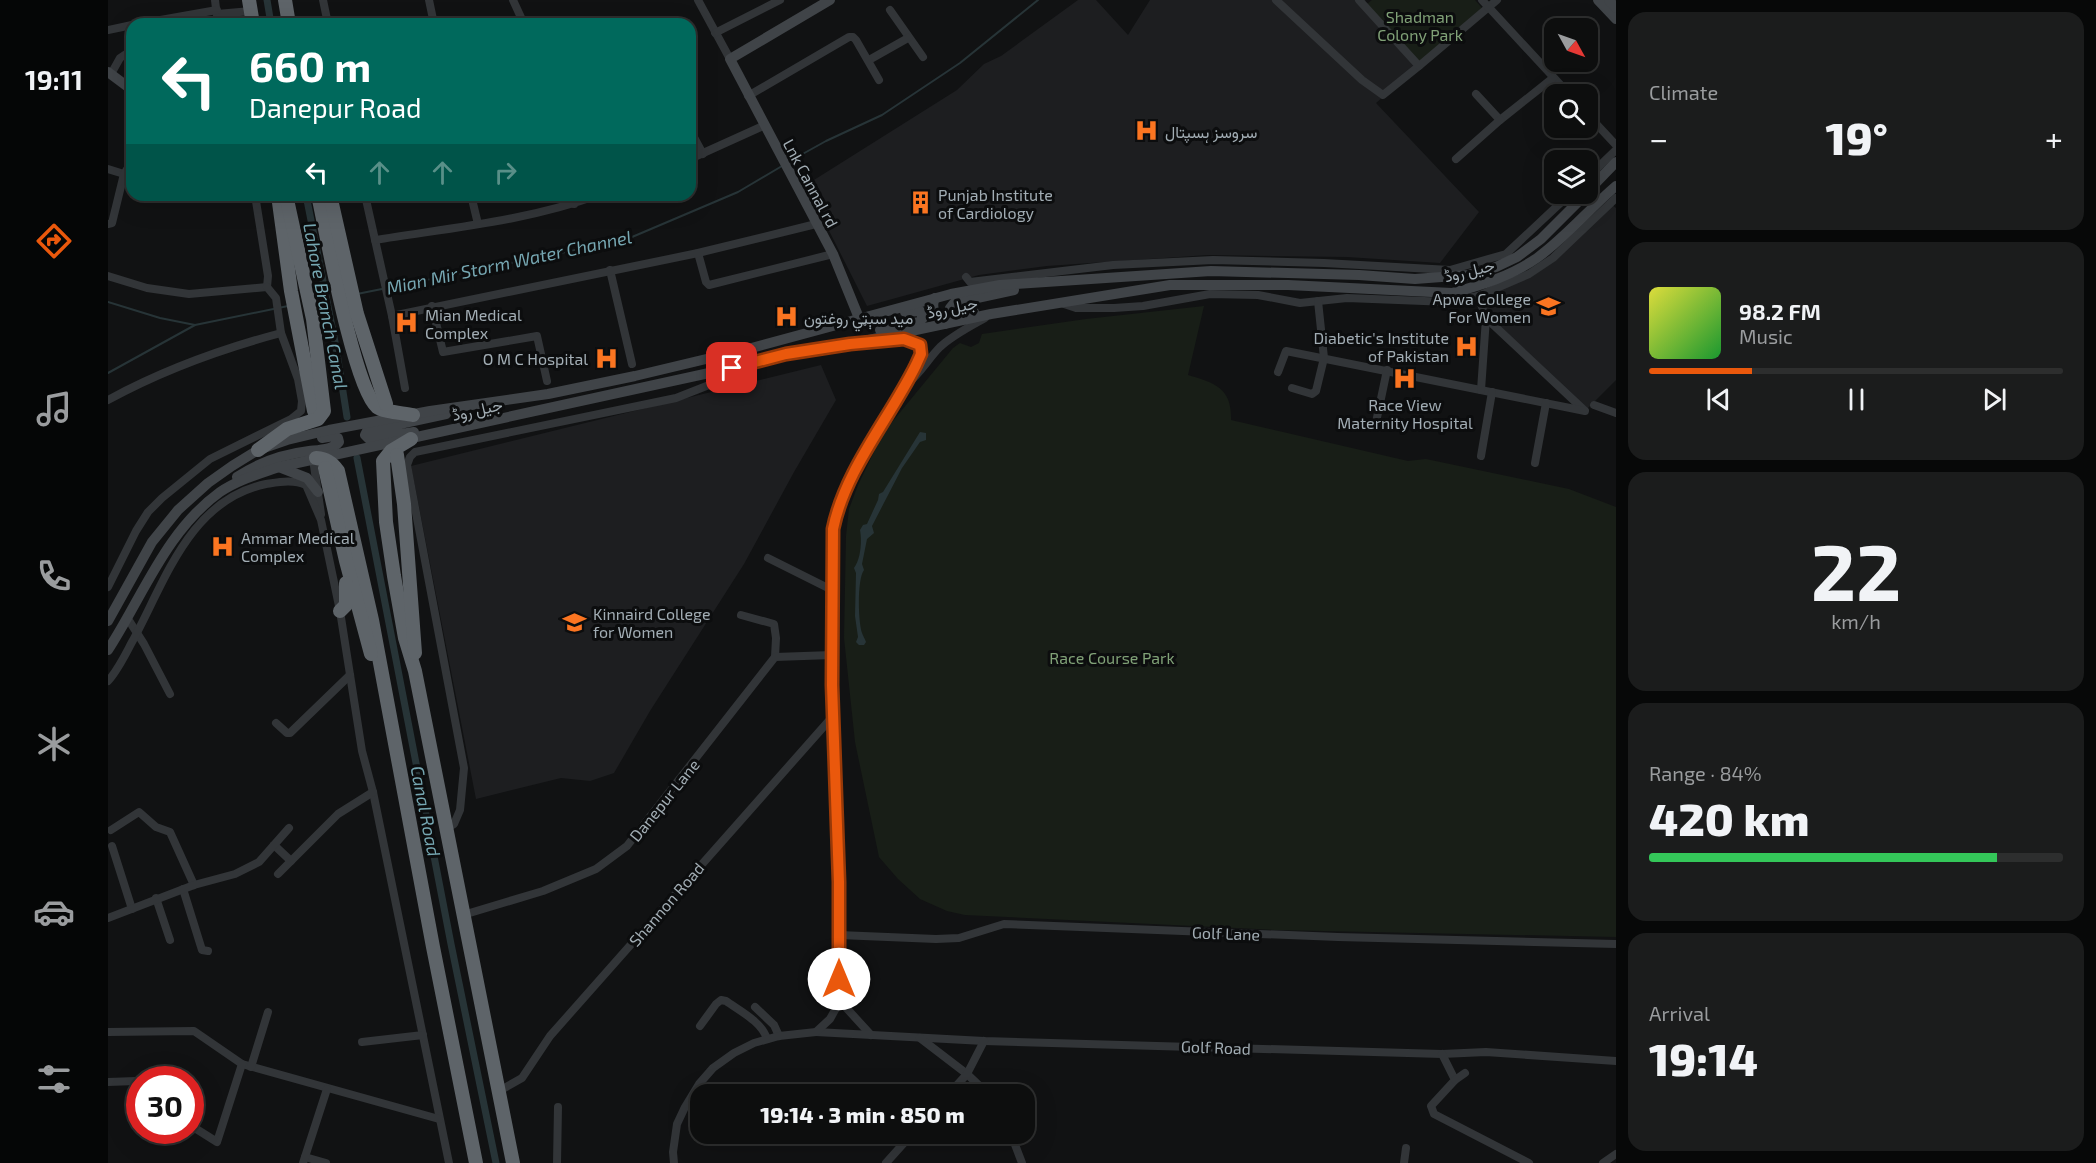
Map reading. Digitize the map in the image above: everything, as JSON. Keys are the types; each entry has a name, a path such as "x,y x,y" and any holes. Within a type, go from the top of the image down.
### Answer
{"highway":[{"path":"285,0 288,18"},
{"path":"279,201 298,325 308,411"},
{"path":"265,447 287,429 318,419 324,411 313,319 287,201"},
{"path":"319,201 355,359 369,393 380,409 413,415"},
{"path":"331,201 357,314 386,404"},
{"path":"411,439 384,458 382,476 386,522 405,638 415,671 513,1163"},
{"path":"397,455 404,504 415,671"},
{"path":"392,728 318,462 326,459 338,471 372,620 476,1163"},
{"path":"340,611 346,605 346,561"}],"main road":[{"path":"730,58 830,0"},
{"path":"1598,0 1616,19"},
{"path":"1609,0 1616,8"},
{"name":"Lnk Cannal rd","path":"730,58 782,161 833,254 859,318"},
{"path":"109,73 126,86"},
{"name":"جیل روڈ","path":"1598,181 1616,162"},
{"name":"جیل روڈ","path":"108,650 128,619 162,556 194,514 222,491 279,467 318,462 786,354 850,344 991,314 1170,285 1326,287 1452,293 1489,283 1537,258 1616,186"},
{"name":"جیل روڈ","path":"108,621 152,542 178,510 208,483 265,447 329,430 548,394 700,362 935,298 1000,285 1211,271 1338,274 1415,279 1468,275 1496,267 1517,257 1540,239 1575,204"},
{"path":"1037,306 957,314 952,313 950,308 954,303 1046,283"},
{"path":"935,298 934,314 945,324"},
{"path":"786,354 919,322 923,315 918,310 859,318"},
{"path":"445,432 431,430 369,439 365,435 367,431 436,417 469,407"},
{"path":"222,491 238,476 269,461 293,453 334,447 339,442 334,436 265,447"},
{"path":"279,467 307,478 318,492"}],"street":[{"path":"215,0 218,18"},
{"path":"323,0 327,18"},
{"path":"429,0 433,18"},
{"path":"513,0 521,18"},
{"path":"698,0 730,58"},
{"path":"715,33 780,0"},
{"path":"1276,0 1362,80 1383,95 1497,0"},
{"path":"1482,0 1559,84"},
{"path":"1363,1 1419,66"},
{"path":"890,10 923,57"},
{"path":"178,18 217,12 251,12"},
{"path":"108,19 109,29 126,26"},
{"path":"748,96 853,37 879,80"},
{"path":"868,60 908,38"},
{"path":"109,73 120,58 126,54"},
{"path":"1456,159 1553,78"},
{"path":"1476,94 1500,120"},
{"name":"Lnk Cannal rd","path":"696,157 764,126"},
{"path":"1598,126 1616,145"},
{"path":"696,142 703,154"},
{"path":"1598,167 1616,150"},
{"path":"108,169 124,174"},
{"path":"108,224 112,223 126,171"},
{"path":"1061,302 1076,308 1114,308 1143,306 1210,294 1258,295 1288,302 1347,298 1449,302 1478,296 1530,274 1553,258 1616,198"},
{"path":"256,201 268,276 267,288"},
{"path":"366,201 392,316 405,388"},
{"path":"472,201 478,224"},
{"path":"375,240 478,224 582,201"},
{"path":"966,277 970,282 1113,265 1212,260 1450,270 1506,254 1559,204"},
{"path":"392,316 698,253 816,224"},
{"path":"698,253 706,282 709,285 833,254"},
{"path":"610,270 632,364"},
{"path":"108,276 147,288 189,294 267,288 273,293 277,303 281,329 298,380 302,401 308,411 210,459 162,498 148,512 136,531 108,587"},
{"path":"1292,388 1314,393 1324,358 1322,300 1326,287"},
{"path":"1478,296 1486,318 1481,390"},
{"path":"432,306 443,352 537,336 547,381"},
{"path":"907,384 951,337 991,314"},
{"path":"1278,372 1286,351 1585,411 1486,318"},
{"path":"108,400 136,384 188,362 281,329"},
{"path":"816,1032 830,1019 840,1001 832,656 833,529 841,502 879,429 907,384 921,354 920,345 904,339 850,344"},
{"path":"447,828 454,824 460,810 464,768 407,465 410,457 416,452 676,398 710,385 732,368"},
{"path":"1375,427 1387,370"},
{"path":"1481,456 1492,392"},
{"path":"1535,463 1546,403"},
{"path":"1594,405 1616,412"},
{"path":"318,462 321,520 340,611 362,751 373,792 449,1163"},
{"path":"108,681 137,633 183,543 211,513 238,493 250,488 279,482 303,483 308,487 321,520"},
{"path":"768,558 832,590"},
{"path":"741,615 774,624 775,657 832,656"},
{"path":"128,619 170,694"},
{"name":"Danepur Lane","path":"463,915 543,891 596,868 627,846 775,657"},
{"path":"276,723 290,733 350,675"},
{"name":"Shannon Road","path":"499,1091 522,1078 550,1036 834,715"},
{"path":"279,874 338,814 373,792"},
{"path":"111,830 139,812 156,826 170,832 194,885"},
{"path":"108,918 156,898 235,874 259,862 289,828"},
{"path":"274,845 291,861"},
{"path":"112,846 132,909"},
{"path":"183,889 202,950 208,951"},
{"path":"156,898 170,940"},
{"name":"Golf Lane","path":"839,935 959,938 1004,924 1338,937 1616,944"},
{"path":"700,1026 721,1000 726,1001 756,1023 765,1032 767,1039"},
{"path":"840,1001 871,1035"},
{"path":"755,1007 774,1025 779,1036"},
{"path":"251,1067 268,1012"},
{"path":"108,1032 194,1031 242,1064 440,1119"},
{"name":"Golf Road","path":"674,1163 673,1152 677,1124 684,1107 699,1084 713,1068 734,1053 779,1036 816,1032 984,1041 1442,1054 1486,1052 1616,1061"},
{"path":"362,1042 423,1035"},
{"path":"919,1037 977,1084"},
{"path":"958,1084 967,1074 984,1041"},
{"path":"1442,1054 1455,1080"},
{"path":"204,1134 217,1143 242,1064"},
{"path":"1465,1073 1455,1080 1431,1106 1434,1114 1529,1163"},
{"path":"108,1082 126,1081"},
{"path":"326,1163 304,1160 327,1089"},
{"path":"557,1163 558,1107"},
{"path":"886,1163 903,1144"},
{"path":"1015,1144 1022,1163 1029,1163"},
{"path":"1404,1163 1406,1148"},
{"path":"1604,1163 1616,1154"}],"shaded area":[{"name":"سروسز ہسپتال","path":"1078,0 1096,0 1128,35 1150,0 1366,0 1362,3 1419,66 1376,103 1479,212 1440,263 1347,257 1208,255 1047,266 979,275 867,306 806,185 957,90 984,64 1001,56"},
{"name":"Apwa College For Women","path":"1610,203 1616,208 1616,380 1585,411 1486,318 1478,296 1529,274"},
{"name":"Kinnaird College for Women","path":"821,365 836,400 744,564 650,711 614,773 590,781 561,778 476,799 411,466"},
{"path":"920,432 926,433 926,440 920,442 902,468 872,526 874,533 867,539 859,601 861,628 866,642 864,645 859,645 856,642 858,637 854,568 860,549 860,530 863,525 867,524 879,494 883,492"}],"green space":[{"name":"Shadman Colony Park","path":"1372,0 1475,0 1482,8 1418,63 1367,4"},
{"name":"Race Course Park","path":"1204,306 1188,375 1220,388 1231,409 1231,420 1408,461 1426,459 1569,489 1616,507 1616,937 1275,930 965,915 947,911 920,899 879,857 855,742 844,638 846,536 849,509 883,433 953,348 960,343 971,347 979,343 982,334 1086,319"}],"waterway":[{"name":"Lahore Branch Canal","path":"267,0 270,18"},
{"name":"Mian Mir Storm Water Channel","path":"790,161 882,115 960,63 1038,0"},
{"name":"Mian Mir Storm Water Channel","path":"357,294 625,240 738,192 782,166"},
{"name":"Lahore Branch Canal","path":"307,201 336,347 347,417"},
{"path":"108,302 160,318 195,325"},
{"path":"108,373 195,325 288,306"},
{"name":"Canal Road","path":"357,458 496,1163"}],"place":[{"name":"سروسز ہسپتال","path":"1147,131"},
{"name":"Punjab Institute of Cardiology","path":"920,203"},
{"name":"Apwa College For Women","path":"1549,307"},
{"name":"مید سېټي روغتون","path":"786,317"},
{"name":"Mian Medical Complex","path":"407,323"},
{"name":"Diabetic's Institute of Pakistan","path":"1467,346"},
{"name":"O M C Hospital","path":"606,358"},
{"name":"Race View Maternity Hospital","path":"1405,379"},
{"name":"Ammar Medical Complex","path":"223,546"},
{"name":"Kinnaird College for Women","path":"575,622"}],"route":[{"path":"732,368 786,354 850,344 904,339 920,345 921,354 916,365 846,491 833,529 832,685 839,882 839,979"}]}
